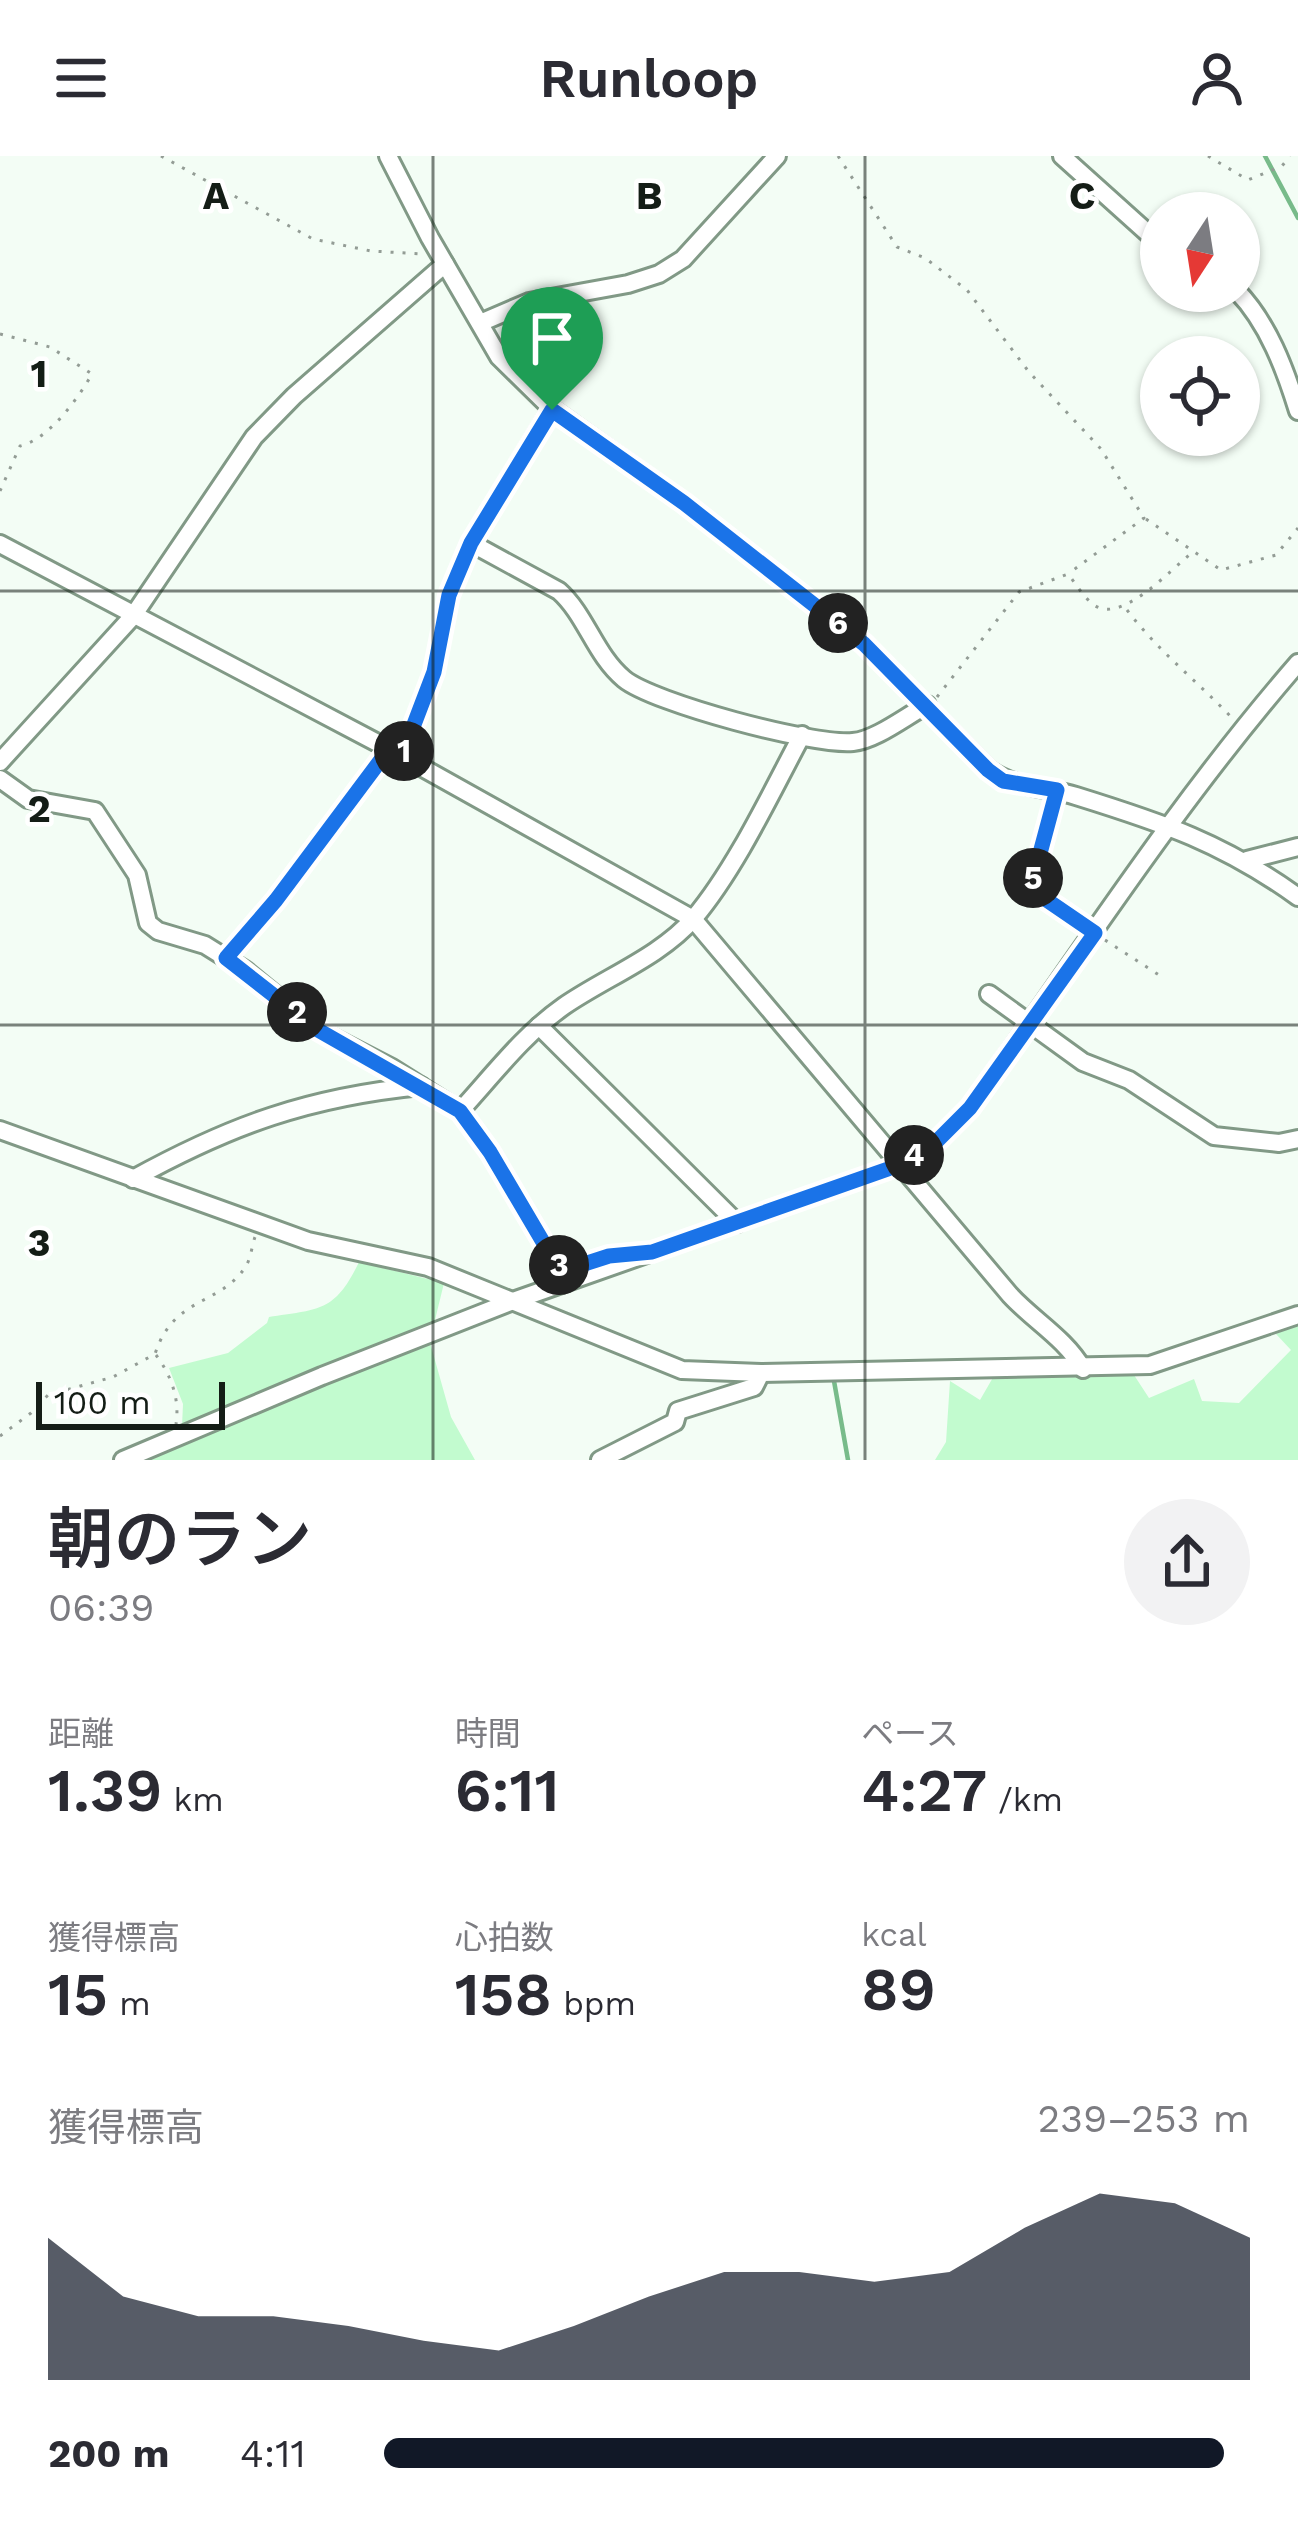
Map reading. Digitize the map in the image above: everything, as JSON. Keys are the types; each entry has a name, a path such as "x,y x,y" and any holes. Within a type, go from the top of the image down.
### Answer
{"street":[{"path":"388,156 500,357 552,410 684,503 864,644 1003,781 1057,790 1169,825 1247,860 1298,897"},
{"path":"480,323 529,302 659,274 683,259 777,156"},
{"path":"1062,156 1140,226"},
{"path":"0,762 134,616 254,437 293,396 445,264"},
{"path":"1253,312 1278,356 1298,411"},
{"path":"395,753 434,672 449,595 471,543 552,410"},
{"path":"471,543 536,575 571,602 611,667 627,682 699,712 853,742 927,705"},
{"path":"0,544 395,753 693,920 1030,1316 1071,1349 1083,1369"},
{"path":"123,1460 513,1301 899,1164 934,1144 970,1108 1169,825 1298,663"},
{"path":"460,1111 538,1026 649,955 693,920 752,830 802,735"},
{"path":"0,779 28,799 95,811 137,875 148,923 158,931 205,945 318,1030 422,1085 460,1111 490,1152 556,1264 572,1268 609,1256 652,1252"},
{"path":"1247,860 1298,848"},
{"path":"989,994 1083,1062 1129,1080 1214,1136 1279,1143 1298,1139"},
{"path":"538,1026 737,1223"},
{"path":"133,1179 189,1148 291,1108 349,1093 422,1085"},
{"path":"0,1130 308,1241 428,1267 682,1370 761,1373 1150,1365 1294,1313"},
{"path":"600,1460 675,1422 678,1411 754,1387 761,1373"}],"path":[{"path":"161,156 314,239 370,251 419,253 445,264"},
{"path":"838,156 897,247 925,258 968,290 1029,372 1101,449 1144,518 1221,570 1276,555 1298,527"},
{"path":"1208,156 1248,180 1280,167 1290,156"},
{"path":"0,334 50,347 92,374 75,403 39,441 20,446 0,491"},
{"path":"927,705 1018,592 1068,574 1144,518"},
{"path":"1068,574 1096,607 1111,611 1125,608 1192,552"},
{"path":"1125,608 1168,659 1185,668 1242,728"},
{"path":"226,958 395,753"},
{"path":"1057,790 1032,883 1035,892 1159,975"},
{"path":"0,1436 48,1394 113,1377 154,1354 163,1328 246,1266 260,1224"},
{"path":"154,1354 167,1370 178,1407 173,1438"}],"green space":[{"path":"359,1262 444,1283 435,1320 425,1329 182,1426 183,1404 169,1368 228,1353 269,1317 324,1305 342,1291"},
{"path":"1298,1324 1298,1460 935,1460 946,1442 950,1381 980,1400 995,1374 1134,1375 1149,1398 1194,1379 1202,1401 1239,1403 1291,1350 1276,1334"},
{"path":"429,1339 451,1417 475,1460 148,1460"}],"waterway":[{"path":"1265,156 1298,218"},
{"path":"834,1381 848,1460"}],"route":[{"path":"552,410 684,503 864,644 988,770 1003,781 1057,790 1032,883 1035,892 1095,933 970,1108 934,1144 888,1169 652,1252 609,1256 572,1268 556,1264 490,1152 460,1111 422,1085 318,1030 226,958 276,900 389,749 402,756 434,672 449,595 471,543 552,410"}]}
